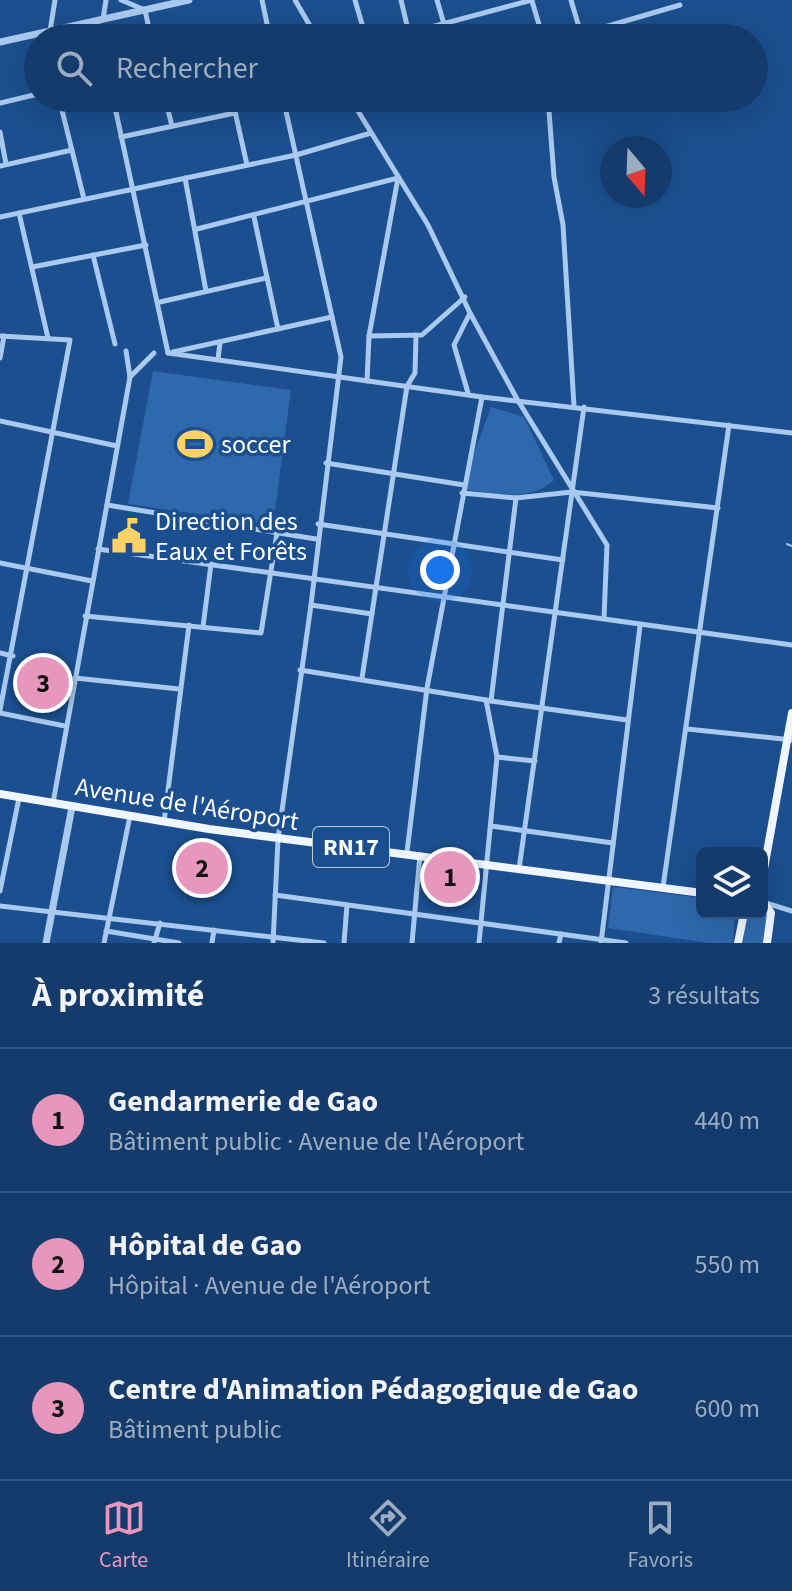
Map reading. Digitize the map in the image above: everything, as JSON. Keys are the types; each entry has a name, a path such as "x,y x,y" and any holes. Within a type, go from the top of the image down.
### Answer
{"main road":[{"path":"768,850 790,740 792,713"},
{"name":"Avenue de l'Aéroport","path":"0,794 278,839 407,852 696,892"},
{"path":"767,943 771,913 768,907"},
{"path":"738,943 742,919"}],"street":[{"path":"51,24 55,0"},
{"path":"100,24 106,0"},
{"path":"121,0 145,10"},
{"path":"82,24 189,0"},
{"path":"262,0 267,24"},
{"path":"295,0 309,24"},
{"path":"355,0 362,24"},
{"path":"401,0 407,24"},
{"path":"437,0 444,24 532,0 539,24"},
{"path":"571,0 578,24"},
{"path":"615,24 680,5"},
{"path":"145,10 148,24"},
{"path":"0,42 24,37"},
{"path":"0,103 24,97"},
{"path":"62,112 84,199"},
{"path":"116,112 160,302 168,353"},
{"path":"168,112 172,126"},
{"path":"273,940 278,839 311,605 336,376 341,357 286,112"},
{"path":"358,112 428,225 470,313 517,399 607,545 604,618"},
{"path":"549,112 554,177 563,225 574,406"},
{"path":"121,137 235,113 247,165"},
{"path":"0,132 3,165 72,150"},
{"path":"0,217 296,155 371,133"},
{"path":"185,178 197,229 206,291"},
{"path":"197,229 398,178"},
{"path":"367,381 369,336 398,178"},
{"path":"19,213 48,338"},
{"path":"254,217 278,329"},
{"path":"32,267 146,245"},
{"path":"93,255 115,344"},
{"path":"160,302 266,278"},
{"path":"369,336 422,335 465,297"},
{"path":"468,393 454,345 470,313"},
{"path":"168,353 332,317"},
{"path":"362,678 407,386 415,373 416,335"},
{"path":"0,358 2,336 70,340 13,656 0,712 65,726"},
{"path":"218,359 220,343"},
{"path":"53,803 130,377 126,351"},
{"path":"130,377 154,353"},
{"path":"168,353 482,397 792,433"},
{"path":"407,852 427,688 482,397"},
{"path":"519,869 584,407"},
{"path":"0,421 117,446"},
{"path":"663,887 729,425"},
{"path":"326,463 464,485"},
{"path":"462,493 516,498 572,492 718,508"},
{"path":"479,943 497,757 488,700 516,498"},
{"path":"107,505 316,539"},
{"path":"318,524 563,560"},
{"path":"85,616 261,633 277,533"},
{"path":"98,549 792,645"},
{"path":"0,563 92,581"},
{"path":"203,627 211,564"},
{"path":"311,605 372,614"},
{"path":"164,822 189,625"},
{"path":"601,941 640,626"},
{"path":"0,653 13,656"},
{"path":"300,670 627,720"},
{"path":"75,678 179,689"},
{"path":"687,729 790,740"},
{"path":"497,757 535,761"},
{"path":"0,891 19,798"},
{"path":"46,943 72,807"},
{"path":"104,943 130,816"},
{"path":"491,826 613,843"},
{"path":"412,943 420,854"},
{"path":"275,895 626,943"},
{"path":"768,902 788,910"},
{"path":"344,943 347,905"},
{"path":"0,906 160,923 273,940 324,943"},
{"path":"771,913 788,910"},
{"path":"155,941 160,923"},
{"path":"212,943 214,930"},
{"path":"106,931 179,943"},
{"path":"559,943 561,934"}],"shaded area":[{"path":"153,371 291,390 273,525 128,504"},
{"path":"491,407 524,417 554,480 534,492 523,494 466,490 473,456"},
{"path":"613,887 696,897 696,919 735,919 733,943 709,943 608,928"},
{"path":"745,919 767,919 764,943 743,943"}],"waterway":[{"path":"787,544 792,546"}],"place":[{"name":"soccer","path":"195,444"},
{"name":"Direction des Eaux et Forêts","path":"129,536"},
{"name":"Centre d'Animation Pédagogique de Gao","path":"43,683"},
{"name":"Hôpital de Gao","path":"202,868"},
{"name":"Gendarmerie de Gao","path":"450,877"}]}
